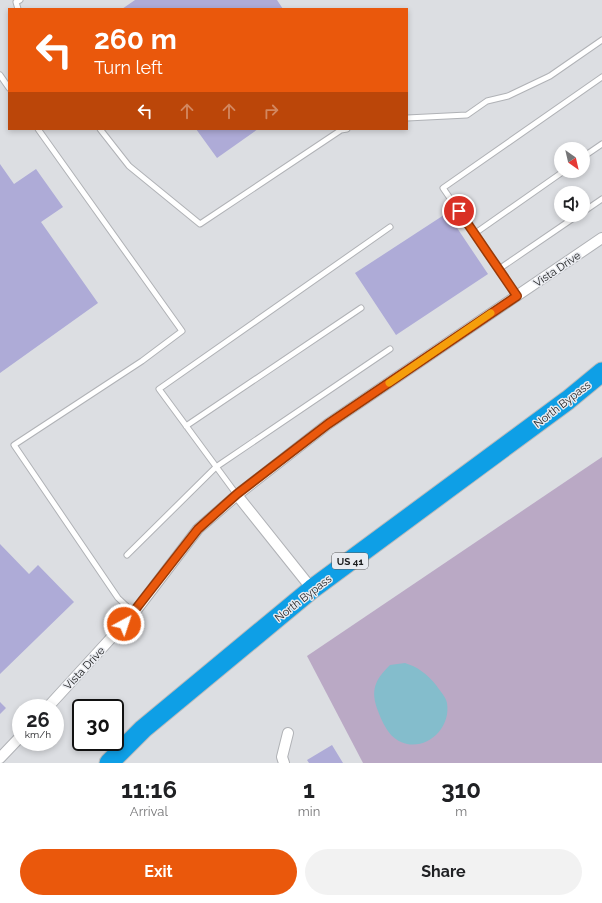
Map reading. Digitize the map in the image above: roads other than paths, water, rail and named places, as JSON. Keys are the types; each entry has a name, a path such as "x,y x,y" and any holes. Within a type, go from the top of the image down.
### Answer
{"highway":[{"name":"North Bypass","path":"109,763 143,729 312,589 562,405 602,372"}],"street":[{"name":"Vista Drive","path":"55,699 134,613 198,529 237,494 328,424 602,238"},
{"path":"237,494 312,589"},
{"path":"284,763 282,757 288,733"},
{"path":"0,758 12,745"}],"lane":[{"path":"18,8 16,2 20,0"},
{"path":"408,118 467,115 488,101 508,96 550,76 602,40"},
{"path":"0,76 8,87"},
{"path":"517,296 443,188 602,77"},
{"path":"39,130 182,331 142,361 14,445 118,598 134,613"},
{"path":"101,130 129,166 200,224 341,130"},
{"path":"590,152 602,144"},
{"path":"474,234 554,178"},
{"path":"590,207 602,199"},
{"path":"499,269 568,222"},
{"path":"237,494 159,389 390,227"},
{"path":"186,426 361,308"},
{"path":"128,555 216,467 390,350"}],"water":[{"path":"405,663 422,671 429,677 443,694 447,703 447,714 444,724 438,733 430,740 421,744 401,742 391,735 383,723 374,697 375,686 390,665"}]}
